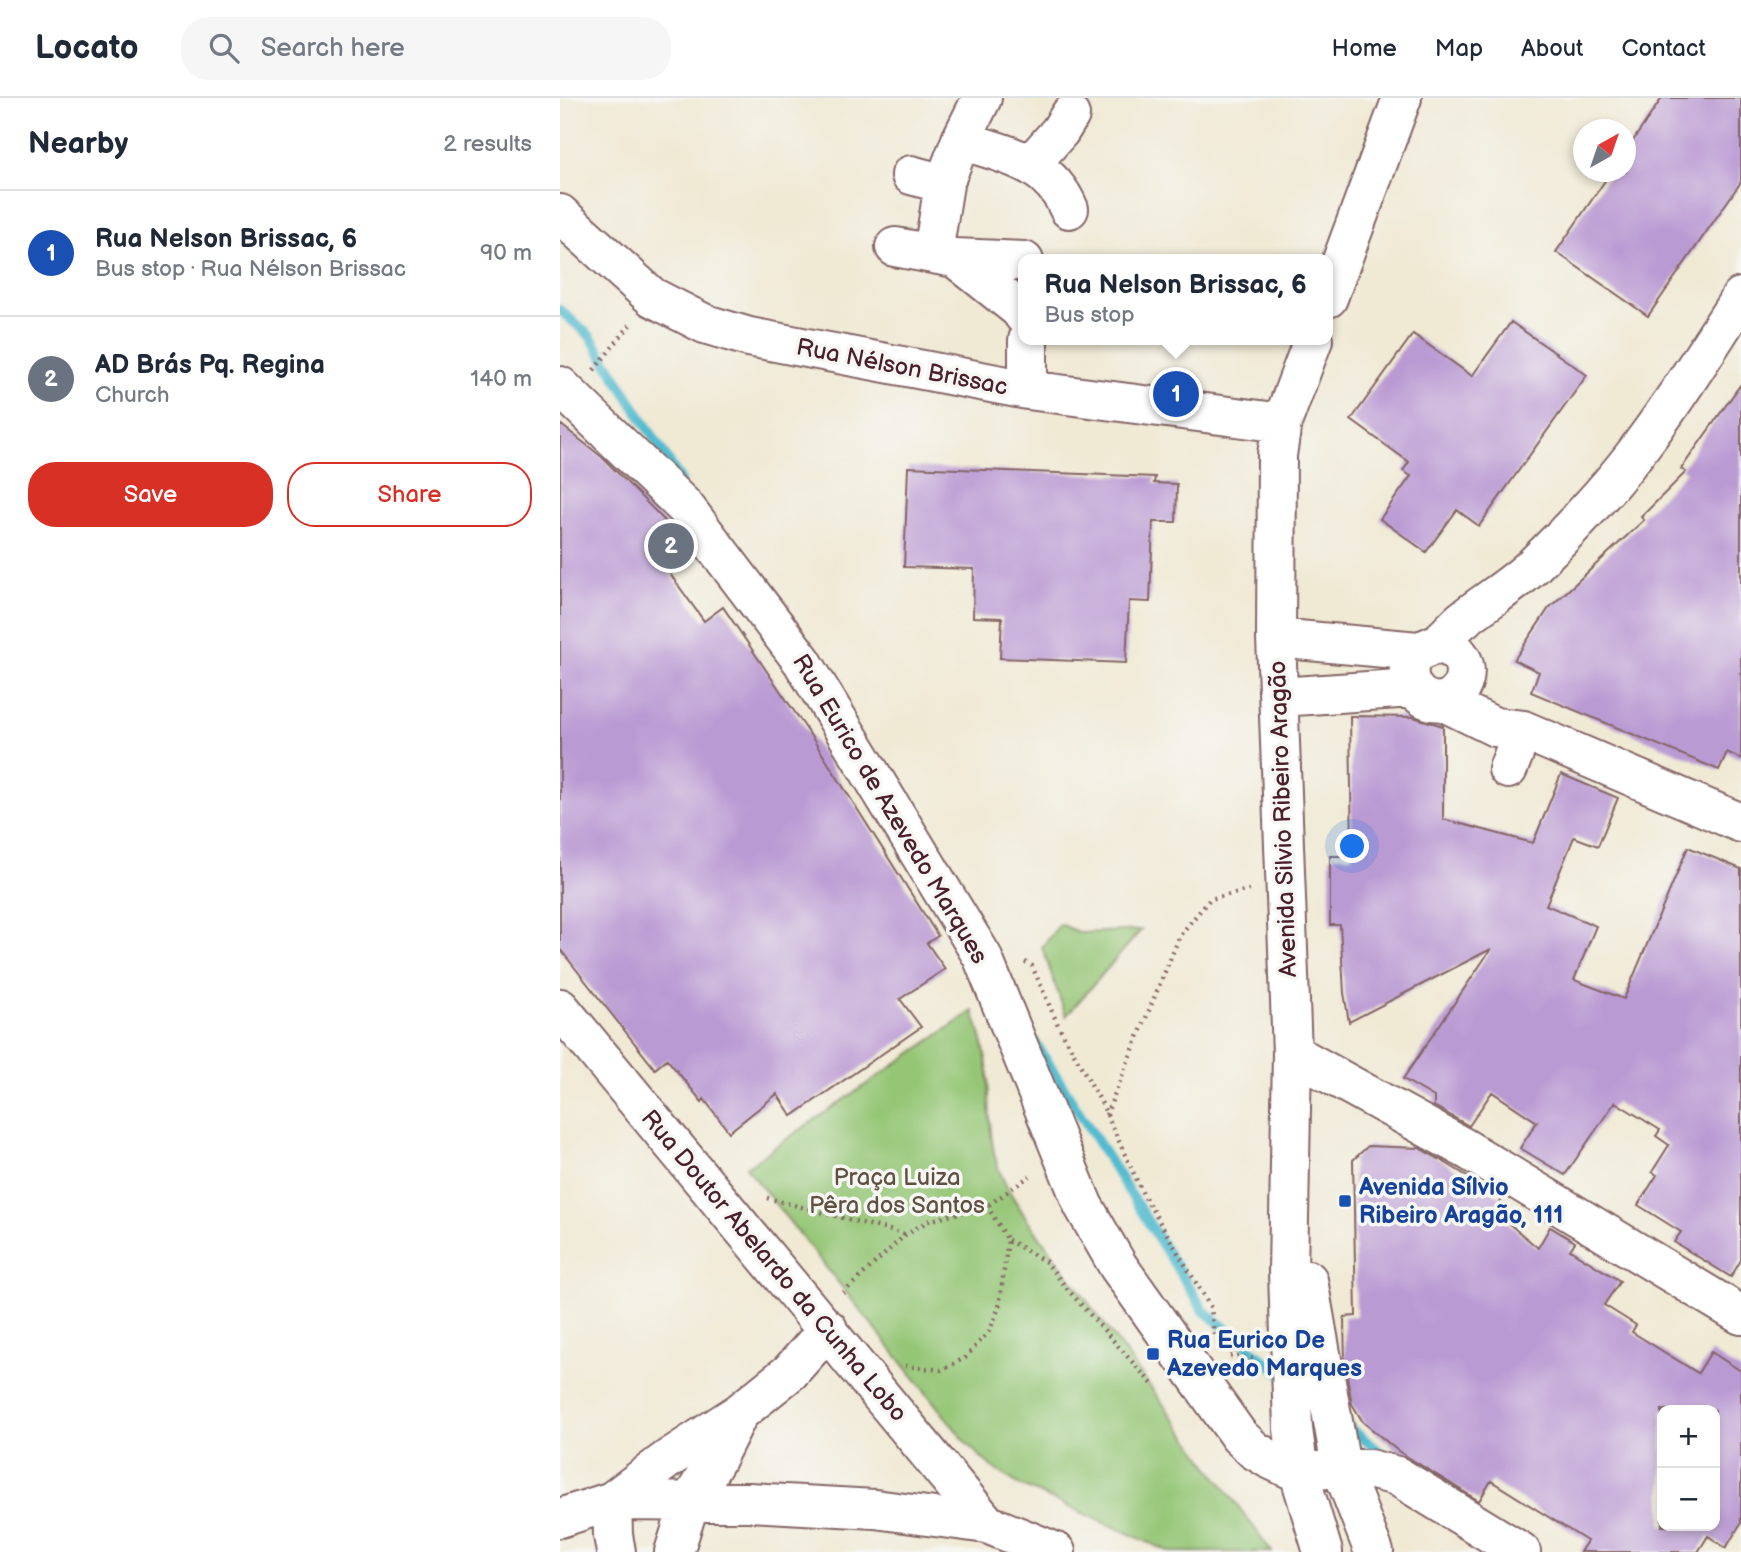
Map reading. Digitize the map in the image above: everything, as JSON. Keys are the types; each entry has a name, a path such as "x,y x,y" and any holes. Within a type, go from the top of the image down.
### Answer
{"street":[{"path":"982,98 961,139 928,180 944,256 1018,309"},
{"path":"1333,284 1402,98"},
{"path":"1031,163 1060,131 1070,114"},
{"path":"961,139 1031,163 1059,188 1069,209"},
{"name":"Rua Nélson Brissac","path":"560,214 652,297 705,324 749,337 1028,390 1282,423"},
{"path":"895,247 944,256 1018,261"},
{"path":"1440,672 1462,621 1513,583 1573,525 1643,444 1741,297"},
{"path":"1028,345 1028,390"},
{"name":"Avenida Silvio Ribeiro Aragão","path":"1311,345 1282,423 1276,455 1276,638 1292,1053 1289,1272 1293,1429 1298,1473 1323,1552"},
{"name":"Rua Eurico de Azevedo Marques","path":"566,392 685,507 802,661 982,956 1083,1205 1118,1266 1203,1361 1239,1436 1254,1450 1298,1473"},
{"path":"1276,638 1440,672 1495,727 1523,730 1741,823"},
{"path":"1279,698 1440,672"},
{"path":"1508,769 1523,730"},
{"name":"Rua Doutor Abelardo da Cunha Lobo","path":"560,1008 987,1524"},
{"path":"1292,1053 1466,1149 1741,1315"},
{"name":"Avenida Silvio Ribeiro Aragão","path":"1290,1215 1309,1284 1341,1467 1374,1552"},
{"path":"560,1518 612,1501 668,1459 739,1413 790,1372 828,1329"},
{"path":"674,1552 690,1502 715,1461 739,1413"},
{"path":"1298,1473 1341,1467 1369,1468 1397,1476 1521,1552"},
{"path":"612,1501 749,1502 875,1509 987,1524 1056,1552"},
{"path":"612,1501 616,1552"}],"path":[{"path":"566,392 652,297"},
{"path":"1106,1116 1180,935 1210,899 1251,890"},
{"path":"982,956 1021,959 1032,966 1058,1025 1101,1102 1144,1196 1211,1308 1203,1361"},
{"path":"828,1329 840,1296 905,1235 928,1221 987,1206 1062,1153"},
{"path":"713,1192 751,1194 905,1235"},
{"path":"987,1206 1008,1240 1046,1262 1159,1391 1203,1361 1291,1355"},
{"path":"897,1364 941,1370 965,1358 990,1330 999,1307 1008,1240"}],"green space":[{"path":"1060,924 1080,933 1141,930 1066,1016 1042,947"},
{"name":"Praça Luiza Pêra dos Santos","path":"973,1011 987,1066 995,1159 1010,1192 1032,1226 1272,1552 1170,1552 1020,1485 992,1467 968,1445 746,1167"}],"building":[{"path":"1662,98 1741,98 1741,182 1648,316 1556,252 1604,182 1636,182 1636,136"},
{"path":"1511,322 1587,375 1479,526 1457,510 1426,552 1380,519 1411,476 1403,471 1409,462 1351,420 1413,334 1472,376"},
{"path":"1741,384 1741,759 1727,752 1719,770 1531,692 1539,672 1514,660 1549,608 1644,520 1641,517 1686,472 1681,469"},
{"path":"560,424 602,457 664,520 690,557 670,574 704,621 723,607 809,733 938,936 927,943 945,969 900,999 921,1027 792,1116 777,1094 729,1132 704,1099 702,1102 667,1059 655,1069 560,949"},
{"path":"908,467 1155,477 1154,483 1177,484 1176,522 1153,522 1150,602 1129,601 1126,663 1000,658 1002,618 973,617 974,569 904,567"},
{"path":"1350,716 1413,717 1443,726 1443,819 1533,843 1561,774 1618,798 1598,846 1574,837 1546,905 1596,926 1574,980 1624,999 1688,847 1741,869 1741,1260 1731,1277 1674,1242 1681,1232 1638,1205 1657,1175 1652,1172 1669,1145 1656,1136 1660,1130 1615,1102 1565,1175 1520,1148 1537,1122 1492,1092 1469,1126 1434,1106 1434,1097 1403,1079 1491,949 1349,1022 1344,993 1340,925 1330,925 1330,856 1352,856"},
{"path":"1368,1146 1419,1148 1503,1198 1494,1211 1538,1248 1550,1227 1575,1242 1570,1250 1620,1281 1604,1305 1636,1325 1632,1332 1698,1373 1711,1352 1741,1371 1741,1523 1726,1548 1708,1536 1698,1552 1580,1552 1587,1541 1491,1481 1479,1501 1398,1451 1363,1422 1352,1404 1345,1365 1344,1317 1356,1316 1353,1160"}],"waterway":[{"path":"560,310 590,336 681,481"},
{"path":"1035,1042 1204,1311 1282,1374"},
{"path":"1344,1423 1389,1459"}],"place":[{"name":"Rua Nelson Brissac, 6","path":"1176,394"},
{"name":"AD Brás Pq. Regina","path":"671,546"},
{"name":"Avenida Sílvio Ribeiro Aragão, 111","path":"1345,1201"},
{"name":"Rua Eurico De Azevedo Marques","path":"1153,1354"}]}
